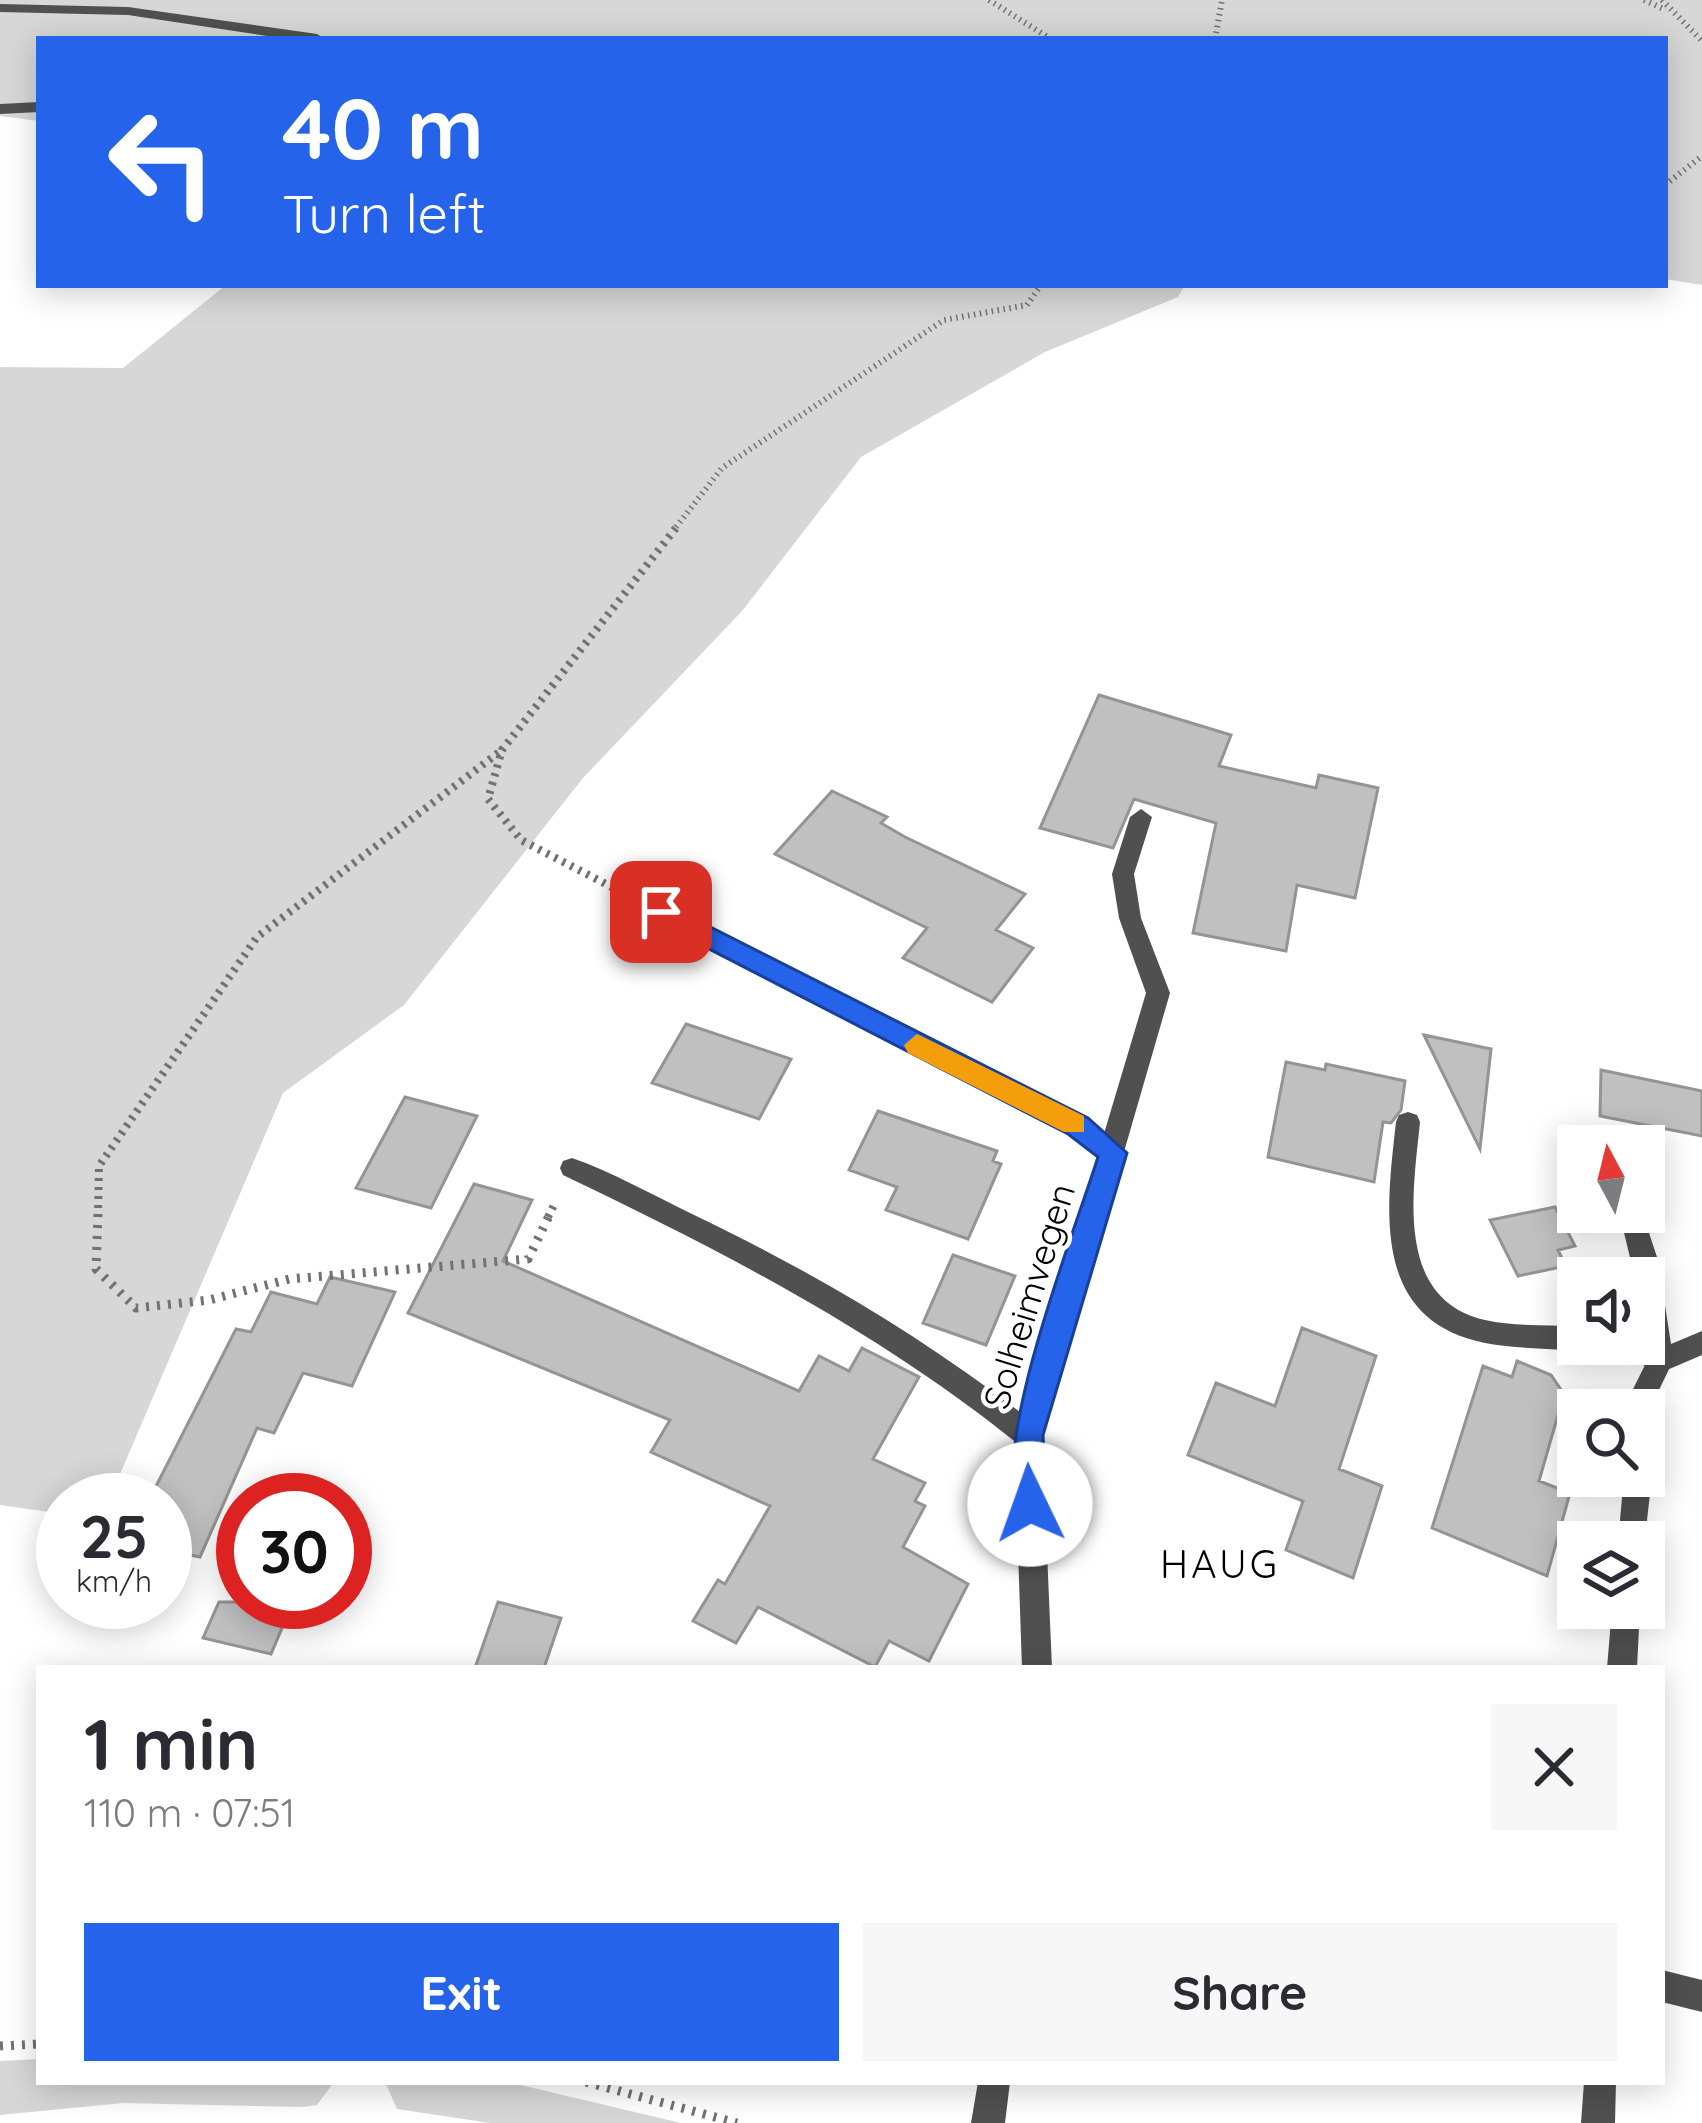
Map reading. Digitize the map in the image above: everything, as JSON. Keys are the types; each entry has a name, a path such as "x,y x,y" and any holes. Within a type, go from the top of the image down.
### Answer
{"street":[{"path":"1,3 128,10 297,36"},
{"path":"0,109 36,107"},
{"name":"Solheimvegen","path":"1037,1665 1028,1435 1158,993 1130,918 1124,874 1141,817"},
{"path":"661,912 1078,1126 1113,1153"},
{"path":"1408,1122 1398,1228 1407,1274 1424,1302 1476,1329 1557,1337"},
{"path":"572,1168 853,1311 963,1380 1028,1435"},
{"path":"1665,1358 1700,1340"},
{"path":"1622,1665 1625,1629"},
{"path":"1665,1987 1702,1996"},
{"path":"988,2123 994,2085"},
{"path":"1598,2123 1600,2085"}],"path":[{"path":"989,0 1046,36"},
{"path":"1216,36 1222,0"},
{"path":"1644,0 1668,10"},
{"path":"1662,0 1702,41"},
{"path":"1668,183 1702,156"},
{"path":"572,1168 528,1259 289,1279 209,1300 136,1308 96,1269 99,1166 257,937 502,750 722,468 944,320 1027,305 1039,288"},
{"path":"502,750 488,799 520,840 661,912"},
{"path":"0,2046 36,2044"},
{"path":"597,2085 736,2123"}],"shaded area":[{"path":"0,0 1702,0 1702,285 1668,279 1668,36 36,36 36,121 0,116"},
{"path":"222,288 1183,288 1178,297 1045,352 861,457 743,610 583,778 404,1005 283,1093 121,1473 36,1473 36,1510 0,1505 0,367 123,368"},
{"path":"36,2059 36,2085 332,2085 317,2105 302,2107 123,2103 0,2115 0,2061"},
{"path":"386,2085 521,2085 681,2123 490,2123 397,2109"}],"building":[{"path":"1099,695 1231,735 1219,766 1316,788 1319,775 1378,788 1355,898 1297,885 1286,951 1193,933 1216,823 1134,799 1113,848 1040,828"},
{"path":"832,791 887,817 881,823 905,837 1025,894 996,930 1033,948 992,1002 903,958 927,928 775,854"},
{"path":"686,1024 791,1059 759,1119 652,1083"},
{"path":"1424,1035 1491,1049 1480,1149"},
{"path":"1286,1062 1325,1070 1326,1064 1405,1081 1401,1110 1391,1123 1383,1122 1374,1182 1268,1157"},
{"path":"1601,1070 1702,1091 1702,1136 1665,1125 1600,1116"},
{"path":"405,1097 477,1116 431,1208 356,1188"},
{"path":"878,1111 997,1151 993,1161 1001,1164 968,1239 886,1210 897,1187 849,1170"},
{"path":"474,1184 532,1200 503,1261 799,1391 819,1356 849,1371 862,1348 919,1377 873,1459 925,1483 915,1501 925,1506 903,1547 968,1584 929,1661 889,1641 876,1665 871,1665 758,1607 736,1643 693,1621 718,1580 725,1584 770,1506 651,1452 670,1420 408,1313"},
{"path":"1555,1207 1557,1233 1568,1233 1575,1246 1558,1250 1562,1257 1557,1257 1557,1268 1518,1276 1490,1220"},
{"path":"953,1255 1015,1276 986,1345 923,1323"},
{"path":"330,1277 395,1292 352,1386 303,1373 274,1433 257,1428 237,1473 216,1473 216,1521 200,1557 192,1555 192,1473 163,1473 236,1329 251,1332 271,1292 317,1304"},
{"path":"1302,1328 1376,1356 1339,1469 1382,1486 1353,1578 1286,1550 1303,1501 1188,1455 1216,1383 1275,1406"},
{"path":"1517,1361 1551,1375 1561,1389 1539,1481 1557,1488 1557,1497 1569,1497 1562,1521 1557,1521 1547,1576 1432,1528 1483,1366 1512,1377"},
{"path":"498,1602 561,1618 545,1665 476,1665"},
{"path":"216,1609 216,1629 282,1629 271,1654 203,1638"}],"slow traffic":[{"path":"917,1045 1074,1124"}],"district":[{"name":"HAUG","path":"1220,1564"}],"route":[{"path":"661,912 1078,1126 1113,1153 1028,1435 1030,1504"}]}
